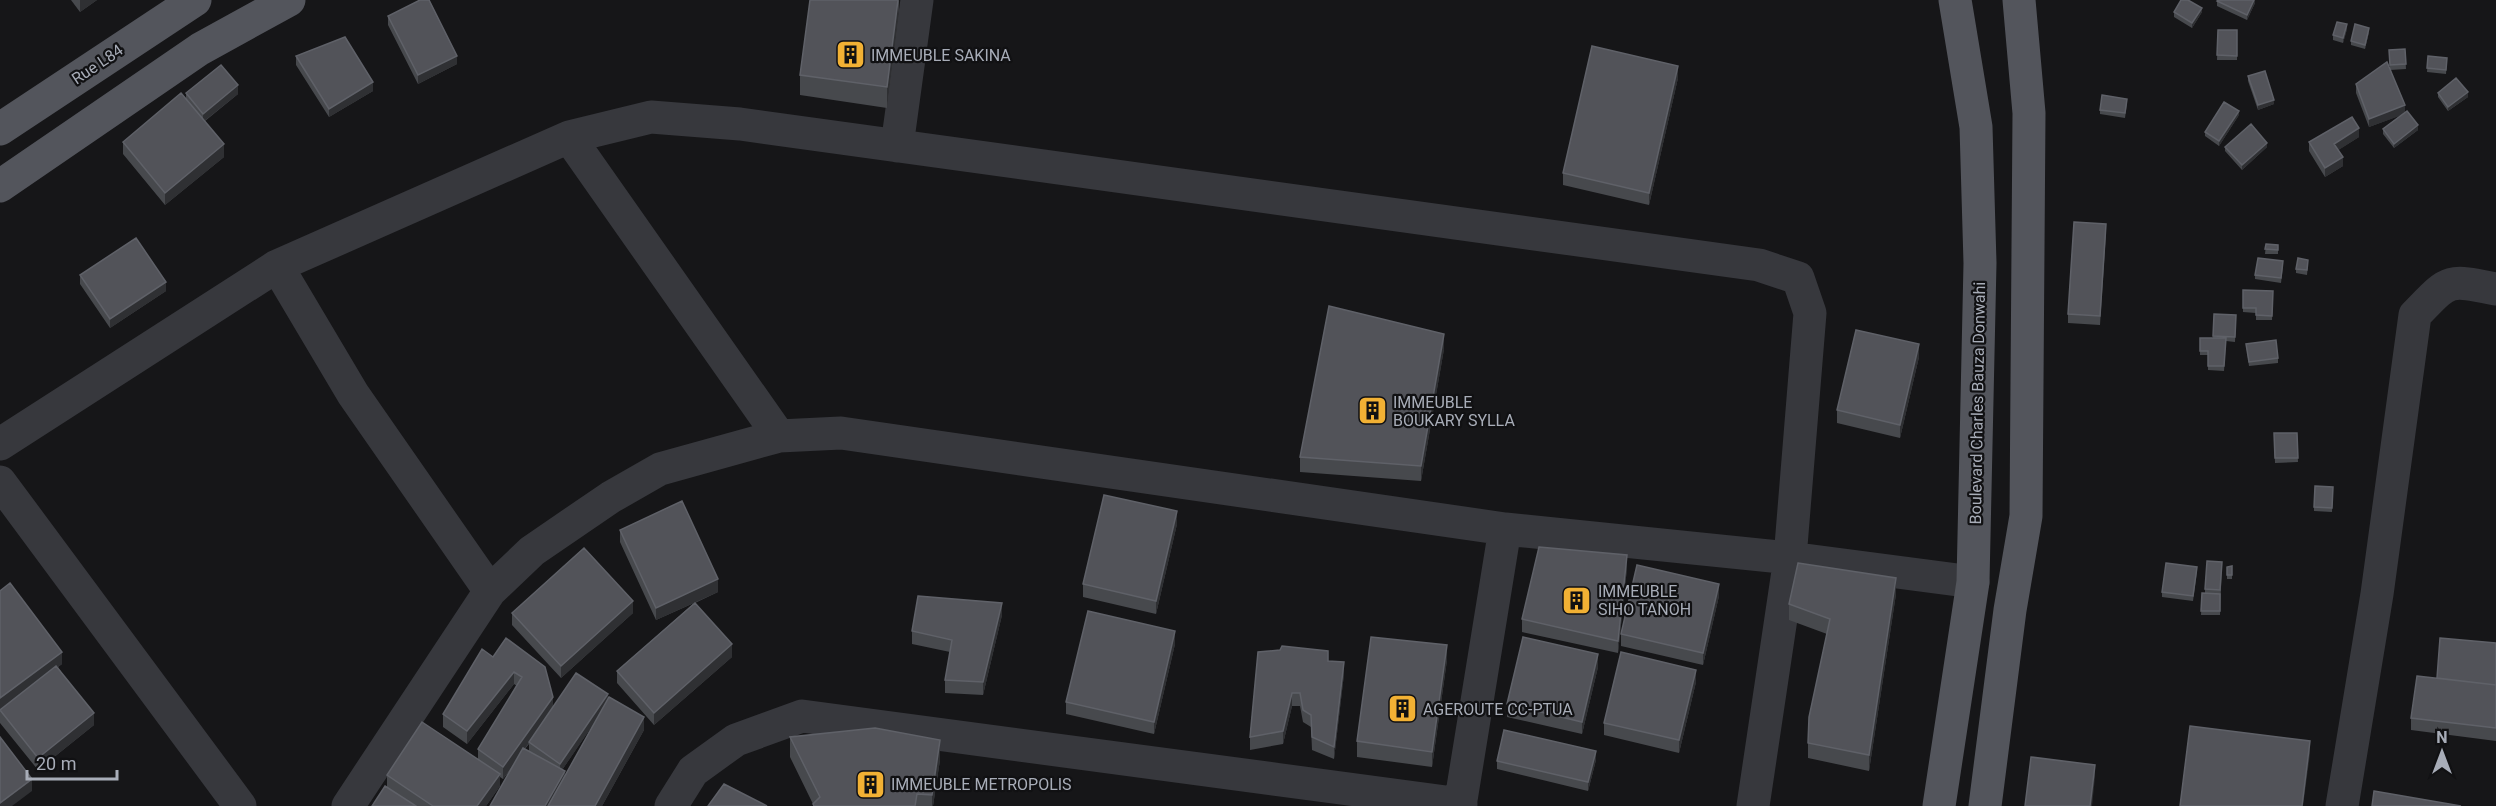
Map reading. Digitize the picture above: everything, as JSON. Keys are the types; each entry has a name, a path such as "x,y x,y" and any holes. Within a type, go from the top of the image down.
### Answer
{"main road":[{"name":"Rue L84","path":"0,129 195,0"},
{"path":"0,186 200,49 289,0"},
{"path":"1985,806 2010,610 2026,516 2029,114 2019,0"},
{"name":"Boulevard Charles Bauza Donwahi","path":"1939,806 1973,582 1980,263 1976,127 1950,6"}],"street":[{"path":"897,146 916,0"},
{"path":"0,444 277,266 569,137 651,117 740,124 1759,265 1798,278 1810,313 1790,558 1753,806"},
{"path":"569,137 778,436"},
{"path":"277,266 353,394 490,591"},
{"path":"2342,806 2377,594 2415,315 2443,286 2460,282 2496,289"},
{"path":"348,806 490,591 532,551 611,497 660,470 778,436 841,433 1505,529 1790,558 1973,582"},
{"path":"0,482 240,806"},
{"path":"671,806 693,771 736,740 802,716 1461,805 1505,529"}],"building":[{"path":"420,0 429,0 457,56 418,75 388,16"},
{"name":"IMMEUBLE SAKINA","path":"810,0 898,0 887,87 800,75"},
{"path":"2181,0 2188,0 2202,8 2192,23 2174,12"},
{"path":"2218,0 2254,0 2247,15"},
{"path":"2337,22 2347,24 2343,38 2333,35"},
{"path":"2355,24 2369,28 2365,45 2351,41"},
{"path":"2218,30 2237,30 2237,56 2217,55"},
{"path":"345,37 373,82 329,109 296,56"},
{"path":"1592,46 1678,66 1649,193 1563,173"},
{"path":"2405,49 2406,64 2390,65 2389,50"},
{"path":"2428,56 2447,58 2446,70 2427,68"},
{"path":"2387,62 2405,105 2369,119 2356,84"},
{"path":"221,65 238,85 203,114 186,93"},
{"path":"2265,71 2274,100 2258,105 2248,76"},
{"path":"2456,78 2468,92 2448,107 2438,93"},
{"path":"181,93 224,144 165,193 123,142"},
{"path":"2102,95 2127,99 2125,113 2100,110"},
{"path":"2224,102 2239,111 2219,141 2205,132"},
{"path":"2407,111 2418,125 2394,144 2383,129"},
{"path":"2352,117 2359,128 2334,144 2343,157 2325,168 2309,142"},
{"path":"2251,124 2267,143 2242,165 2225,147"},
{"path":"2074,222 2106,224 2100,316 2068,314"},
{"path":"136,238 166,282 110,319 80,275"},
{"path":"2266,244 2278,245 2278,250 2265,249"},
{"path":"2258,258 2283,261 2281,278 2255,275"},
{"path":"2298,258 2308,260 2307,270 2296,269"},
{"path":"2243,290 2273,291 2272,316 2256,315 2256,308 2243,308"},
{"name":"IMMEUBLE BOUKARY SYLLA","path":"1329,306 1444,334 1421,466 1300,457"},
{"path":"2214,314 2236,315 2235,337 2213,336"},
{"path":"1856,330 1919,344 1900,425 1837,410"},
{"path":"2200,338 2226,338 2224,366 2208,366 2208,351 2200,351"},
{"path":"2276,340 2278,358 2249,362 2246,344"},
{"path":"2274,433 2297,433 2298,458 2275,458"},
{"path":"2315,486 2333,487 2332,508 2314,507"},
{"path":"1104,495 1177,511 1156,601 1083,584"},
{"path":"682,501 718,579 656,608 620,530"},
{"name":"IMMEUBLE SIHO TANOH","path":"1539,547 1627,555 1618,641 1522,619"},
{"path":"584,548 633,601 561,666 512,613"},
{"path":"2207,561 2222,562 2220,590 2205,589"},
{"path":"1798,563 1896,578 1869,755 1808,743 1809,717 1830,619 1789,604"},
{"path":"2166,563 2197,567 2193,596 2162,592"},
{"path":"1637,565 1719,584 1703,653 1621,634"},
{"path":"2232,566 2232,575 2227,575 2227,567"},
{"path":"10,583 62,652 0,698 0,591"},
{"path":"2202,593 2220,594 2220,611 2201,611"},
{"path":"918,596 1002,603 983,682 945,680 952,640 912,631"},
{"path":"695,603 732,644 654,713 617,671"},
{"path":"1088,611 1175,631 1154,722 1066,702"},
{"name":"AGEROUTE CC-PTUA","path":"1371,637 1447,645 1432,752 1357,741"},
{"path":"1523,637 1598,654 1582,722 1507,704"},
{"path":"506,638 545,667 553,697 503,767 478,749 522,677 514,672 467,731 443,714 482,649 493,657"},
{"path":"2440,638 2496,643 2496,685 2437,678"},
{"path":"1282,646 1328,651 1328,661 1344,662 1334,747 1312,737 1311,715 1303,710 1300,693 1292,693 1283,731 1250,737 1258,652 1280,650"},
{"path":"1621,652 1696,670 1679,740 1604,723"},
{"path":"56,666 94,713 38,758 0,710"},
{"path":"576,673 608,694 560,764 529,742"},
{"path":"2417,676 2496,685 2496,728 2411,718"},
{"path":"609,697 644,717 595,806 548,806"},
{"path":"422,722 500,774 477,806 433,806 387,775"},
{"path":"2190,726 2310,741 2302,806 2180,806"},
{"name":"IMMEUBLE METROPOLIS","path":"875,728 940,740 932,795 917,794 915,806 814,806 813,804 820,797 790,737"},
{"path":"1504,730 1596,751 1588,782 1497,761"},
{"path":"0,737 32,779 0,803"},
{"path":"523,748 565,771 545,806 490,806"},
{"path":"2031,757 2095,765 2090,806 2025,806"},
{"path":"724,784 767,806 708,806"},
{"path":"385,786 416,806 372,806"},
{"path":"2374,791 2461,806 2372,806"}],"place":[{"name":"IMMEUBLE SAKINA","path":"850,55"},
{"name":"IMMEUBLE BOUKARY SYLLA","path":"1372,411"},
{"name":"IMMEUBLE SIHO TANOH","path":"1577,600"},
{"name":"AGEROUTE CC-PTUA","path":"1402,709"},
{"name":"IMMEUBLE METROPOLIS","path":"870,784"}]}
